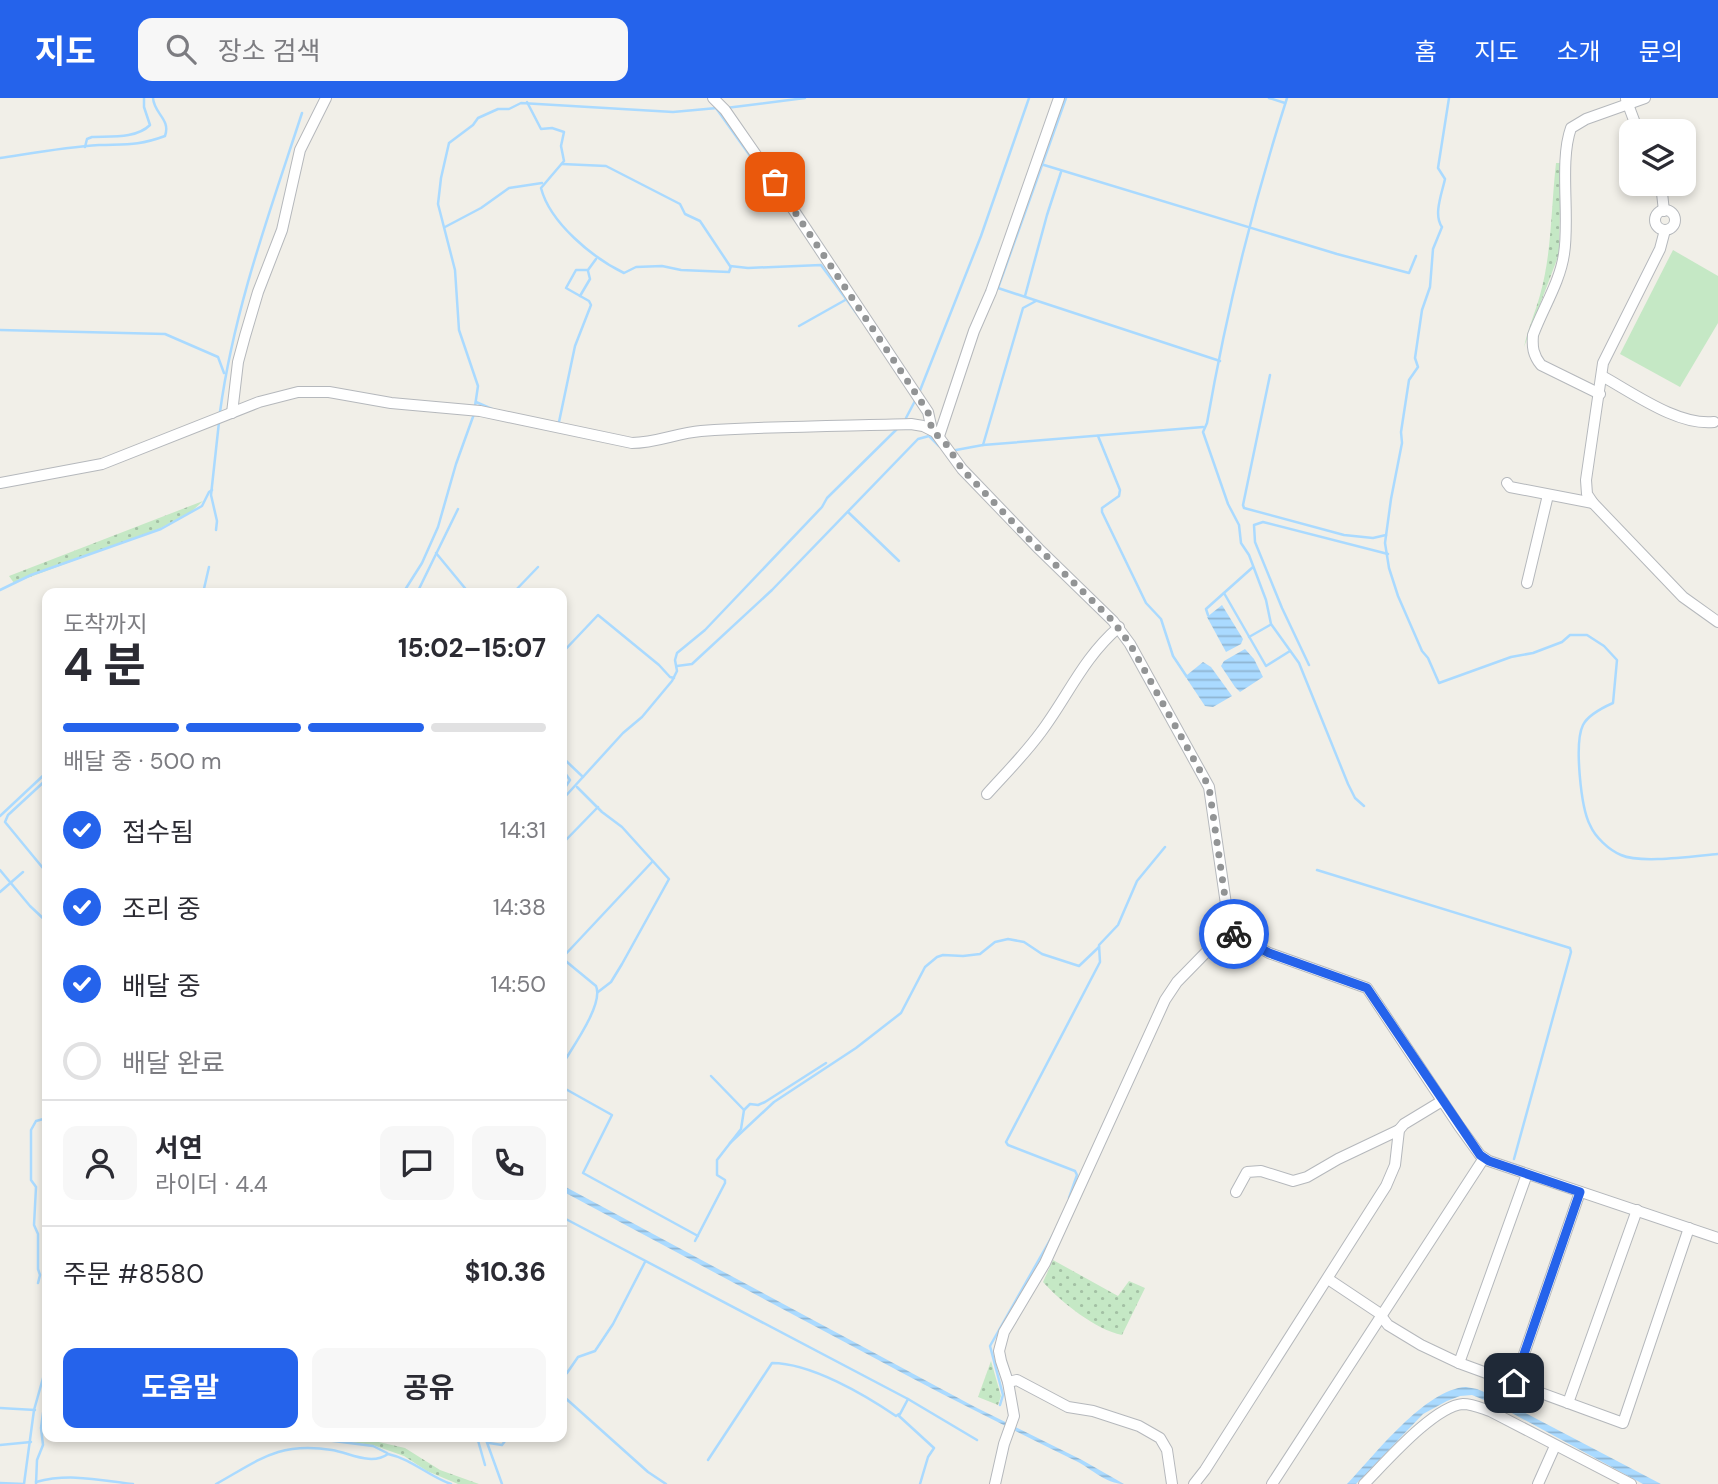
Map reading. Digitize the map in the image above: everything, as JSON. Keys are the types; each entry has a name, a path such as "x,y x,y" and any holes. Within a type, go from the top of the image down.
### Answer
{"street":[{"path":"232,413 238,362 258,292 282,230 300,150 311,123 326,98"},
{"path":"713,98 725,110 775,182 928,412 935,433 962,469 1119,627 1209,787 1228,918 1226,929 1177,982 1165,1000 1045,1263 1004,1332 999,1351 1014,1416 995,1484"},
{"path":"935,433 990,292 1059,98"},
{"path":"1600,394 1541,365 1532,345 1536,328 1559,275 1565,251 1567,153 1571,128 1626,101 1645,98"},
{"path":"1626,101 1633,119"},
{"path":"1662,196 1664,211 1658,214 1655,223 1665,230 1660,249 1606,354 1586,480 1587,494 1592,503 1683,597 1718,622"},
{"path":"1602,376 1664,410 1706,423 1714,422"},
{"path":"0,483 102,464 285,394 316,391 391,403 480,411 632,443 650,443 695,431 786,426 911,424 935,433"},
{"path":"1507,483 1548,495 1592,503"},
{"path":"1527,583 1548,495"},
{"path":"987,794 1040,734 1075,677 1095,651 1119,627"},
{"path":"1226,929 1269,953 1367,988 1442,1101 1484,1158 1718,1238"},
{"path":"1236,1192 1247,1172 1261,1171 1293,1181 1307,1177 1399,1130 1404,1124 1442,1101"},
{"path":"1194,1484 1205,1471 1387,1186 1395,1165 1399,1130"},
{"path":"1272,1484 1484,1158"},
{"path":"1459,1363 1527,1174"},
{"path":"1514,1383 1580,1192"},
{"path":"1568,1403 1637,1210"},
{"path":"1328,1279 1379,1313 1388,1325 1421,1345 1459,1363 1623,1423 1689,1228"},
{"path":"1008,1382 1017,1380 1068,1407 1093,1411 1139,1426 1160,1438 1167,1450 1172,1484"},
{"path":"1364,1484 1410,1437 1454,1406 1465,1404 1490,1411 1631,1484"},
{"path":"1538,1484 1555,1446"}],"green space":[{"path":"1556,163 1561,163 1559,254 1524,347 1547,263"},
{"path":"1673,250 1718,276 1718,323 1680,387 1620,354"},
{"path":"203,501 191,512 161,528 14,583 9,576"},
{"path":"1053,1260 1118,1296 1129,1281 1145,1288 1122,1335 1101,1327 1080,1314 1043,1282"},
{"path":"991,1361 1001,1396 998,1405 978,1397"},
{"path":"350,1442 379,1442 405,1448 440,1470 479,1484 458,1484 427,1471 404,1456 373,1445"}],"water":[{"path":"1222,605 1243,639 1241,644 1226,652 1207,617"},
{"path":"1245,649 1254,659 1263,677 1240,692 1221,666 1224,661"},
{"path":"1203,662 1211,667 1232,696 1213,707 1205,706 1187,679 1187,675"},
{"path":"567,1188 1124,1484 1105,1479 1076,1461 893,1368 567,1194"},
{"path":"1466,1387 1489,1394 1661,1484 1643,1484 1499,1406 1472,1395 1447,1401 1423,1414 1356,1484 1347,1484 1418,1411 1450,1391"}],"waterway":[{"path":"85,147 87,139 92,137 130,135 150,125 144,98"},
{"path":"0,158 74,147 139,143 165,136 166,125 153,98"},
{"path":"726,108 805,98"},
{"path":"919,393 981,236 1029,98"},
{"path":"1066,98 998,288 1220,361"},
{"path":"1269,98 1285,103"},
{"path":"1287,98 1241,259 1203,432 1228,504 1239,525 1241,543 1249,555 1266,600 1271,624 1299,663 1348,784 1355,798 1364,806"},
{"path":"1449,98 1438,168 1445,179 1438,210 1442,227 1433,249 1430,287 1422,310 1415,358 1418,367 1409,380 1401,432 1402,443 1385,543 1398,596 1439,683 1511,657 1533,653 1562,642 1570,635 1587,635 1604,646 1617,660 1613,703 1585,721 1579,746 1581,791 1592,830 1612,850 1630,858 1668,859 1718,854"},
{"path":"527,102 541,129 552,128 564,132 561,146 564,161 541,188 553,214 586,249 624,273 636,267 662,266 681,270 729,272 731,266"},
{"path":"475,406 478,386 459,330 455,270 438,204 449,143 478,118 521,103 673,112 717,108"},
{"path":"716,108 758,167"},
{"path":"220,412 244,298 302,113"},
{"path":"562,164 606,166 680,204 685,214 700,221 730,266 748,268 821,265 860,318"},
{"path":"1044,165 1337,254 1409,273 1416,256"},
{"path":"1025,296 1061,172"},
{"path":"445,227 481,208 509,188 542,183"},
{"path":"557,423 575,346 591,305 589,301 566,288 576,270 588,270 596,259"},
{"path":"580,296 590,279 588,271"},
{"path":"799,326 847,299"},
{"path":"983,445 1023,308 1036,301"},
{"path":"0,330 165,334 218,357 224,373"},
{"path":"1270,375 1244,508 1344,535 1373,538 1386,535"},
{"path":"906,418 916,399"},
{"path":"476,402 492,409"},
{"path":"406,588 422,563 438,527 474,414"},
{"path":"216,530 217,521 211,495 219,422"},
{"path":"567,795 623,733 642,717 672,681 677,671 677,653 705,630 822,507 827,498 899,427"},
{"path":"956,450 983,445 1203,427"},
{"path":"677,666 692,664 772,590 918,439 929,436 939,446"},
{"path":"1098,436 1120,490 1119,496 1102,508 1102,512 1146,603 1161,619 1173,656 1187,677"},
{"path":"0,590 31,575 161,529 202,506 212,490"},
{"path":"419,588 458,509"},
{"path":"848,512 899,561"},
{"path":"1309,665 1255,542 1254,525 1263,522 1388,554"},
{"path":"436,553 465,588"},
{"path":"204,588 209,567"},
{"path":"518,588 538,567"},
{"path":"1208,615 1206,609 1253,567"},
{"path":"1224,593 1266,666 1290,651"},
{"path":"567,648 598,615 674,678"},
{"path":"1249,637 1270,625"},
{"path":"567,762 583,777"},
{"path":"567,776 570,780 567,784"},
{"path":"0,816 42,777"},
{"path":"42,784 8,815 5,822 42,867"},
{"path":"577,787 622,827 669,879 611,982 598,992"},
{"path":"567,839 598,807"},
{"path":"1069,1198 1077,1175 1075,1171 1006,1142 1100,962 1099,945 1118,925 1137,881 1165,847"},
{"path":"567,953 652,862"},
{"path":"0,870 42,917"},
{"path":"1317,870 1570,948 1514,1159"},
{"path":"0,892 23,872"},
{"path":"730,1143 774,1102 856,1048 901,1013 925,967 937,957 980,954 995,942 1008,939 1024,942 1042,954 1079,966 1099,947"},
{"path":"567,962 596,986 597,994 586,1026 567,1057"},
{"path":"744,1110 750,1104 765,1102 826,1063"},
{"path":"695,1241 725,1183 725,1180 717,1175 717,1160 741,1129 744,1110 711,1076"},
{"path":"567,1090 612,1115 583,1173 698,1236"},
{"path":"38,1283 38,1234 34,1225 36,1187 31,1180 31,1130 36,1121 42,1119"},
{"path":"567,1220 908,1399 977,1440"},
{"path":"1000,1405 1003,1395 990,1346 1054,1233"},
{"path":"567,1373 578,1357 595,1351 613,1324 645,1262"},
{"path":"708,1460 772,1363 787,1364 820,1374 896,1416 899,1414"},
{"path":"0,1483 24,1484 34,1410 42,1382"},
{"path":"567,1399 648,1472 666,1484"},
{"path":"908,1399 899,1416 934,1448 928,1457 920,1484"},
{"path":"0,1408 35,1410"},
{"path":"42,1420 42,1436"},
{"path":"0,1445 31,1442"},
{"path":"36,1484 37,1460 43,1442"},
{"path":"341,1442 373,1446 387,1453"},
{"path":"478,1442 485,1465"},
{"path":"487,1442 502,1484"},
{"path":"489,1443 502,1445 504,1442"},
{"path":"216,1484 258,1460 297,1448 332,1450 368,1459 388,1454 451,1484"},
{"path":"36,1482 72,1478 133,1484"}],"way so far":[{"path":"775,182 928,412 932,430 946,444 962,469 1119,627 1130,644 1209,787 1228,918 1226,929 1234,934"}],"route":[{"path":"1234,934 1269,953 1367,988 1373,993 1420,1068 1480,1155 1489,1161 1580,1192 1514,1383"}]}
